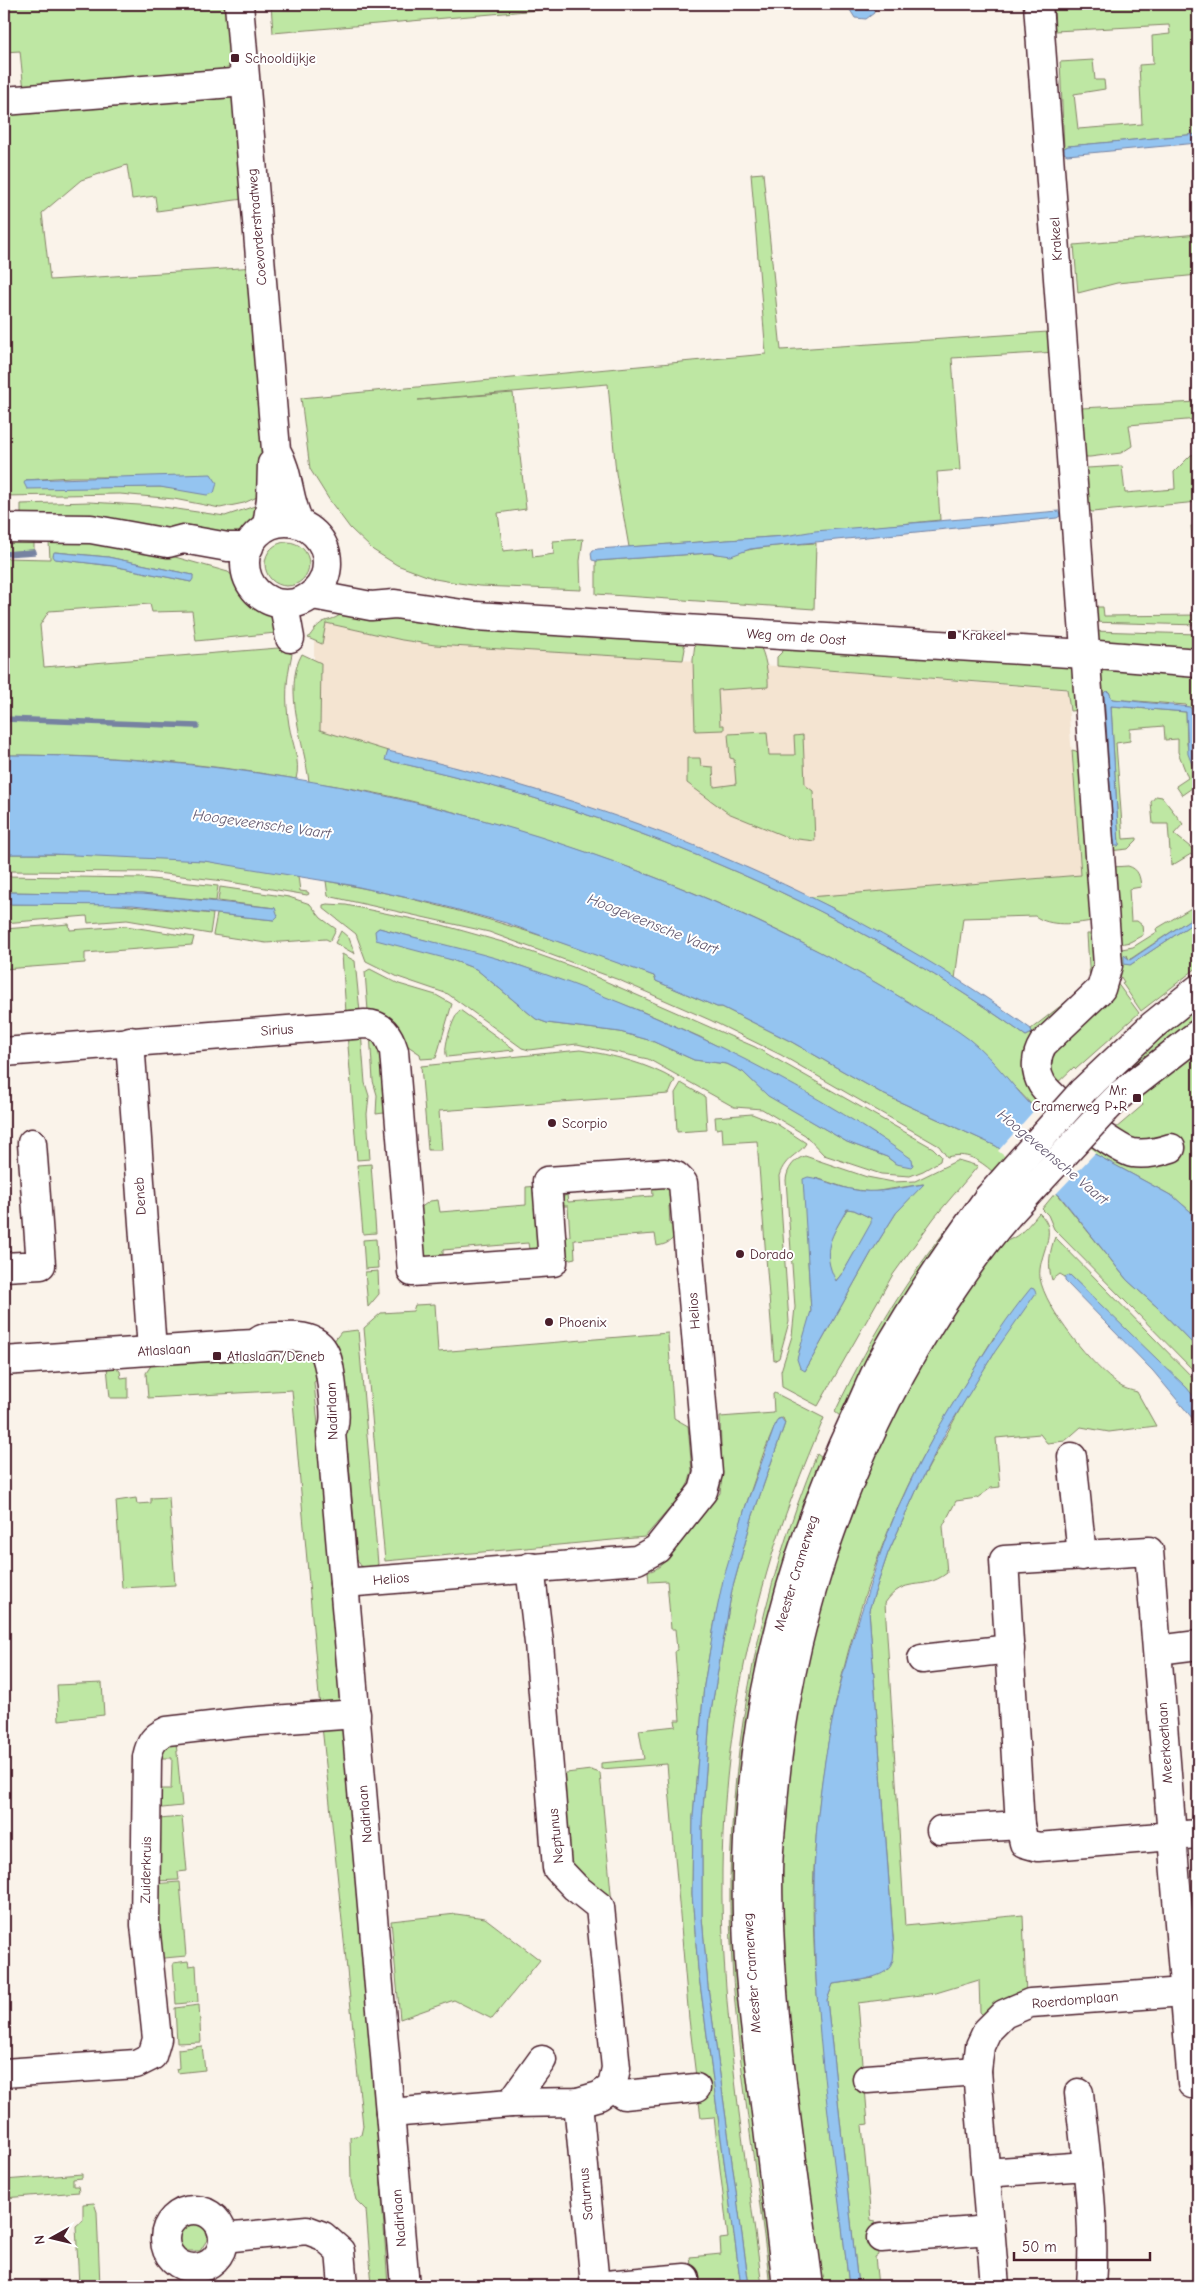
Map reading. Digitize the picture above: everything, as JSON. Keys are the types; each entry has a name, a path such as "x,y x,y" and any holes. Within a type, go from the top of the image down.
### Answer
{"street":[{"name":"Coevorderstraatweg","path":"239,4 276,450 271,467 271,499 267,526"},
{"name":"Krakeel","path":"1038,4 1108,965 1101,989 1043,1044 1038,1056 1037,1071 1046,1090 1123,1150 1131,1153 1149,1154 1170,1148"},
{"path":"4,101 245,82"},
{"name":"Coevorderstraatweg","path":"276,450 285,465 290,496 300,524"},
{"path":"284,522 300,524 319,537 328,558 328,570 322,584 313,595 300,602 284,605 272,602 261,596 248,581 245,562 249,547 258,532 267,526 284,522"},
{"path":"4,528 92,529 168,543 183,539 228,547 249,547"},
{"path":"168,543 180,552 246,574"},
{"name":"Weg om de Oost","path":"328,570 351,584 373,591 395,604"},
{"name":"Weg om de Oost","path":"313,595 371,606 395,604 504,618 1085,654 1198,663"},
{"path":"284,605 290,638"},
{"name":"Meester Cramerweg","path":"787,2286 754,2020 747,1924 747,1858 761,1714 779,1627 796,1566 816,1505 837,1455 885,1356 922,1294 998,1206 1082,1092 1152,1026 1198,989"},
{"name":"Sirius","path":"4,1052 373,1024 381,1028 391,1040 394,1050 405,1192"},
{"name":"Meester Cramerweg","path":"809,2286 782,2078 771,1969 768,1872 775,1773 788,1684 810,1593 838,1509 886,1398 954,1284 990,1235 998,1206 1106,1110 1121,1094 1198,1034"},
{"name":"Deneb","path":"130,1041 152,1350"},
{"path":"4,1267 41,1265 32,1143"},
{"name":"Helios","path":"344,1583 638,1560 657,1549 703,1491 708,1473 683,1183 676,1176 665,1173 547,1181 553,1262 412,1272 405,1192"},
{"name":"Atlaslaan","path":"4,1361 256,1343 262,1339 292,1336 304,1336 320,1346"},
{"name":"Nadirlaan","path":"320,1346 328,1360 332,1385 335,1426 332,1433 344,1583 405,2286"},
{"path":"1072,1457 1082,1556"},
{"name":"Meerkoetlaan","path":"1185,1835 1038,1847 1024,1843 1020,1825 1004,1560 1149,1551 1158,1650 1185,1835 1191,1991"},
{"name":"Neptunus","path":"530,1568 539,1643 557,1868 575,1887 600,1907 616,2068 612,2087"},
{"path":"1158,1650 1198,1645"},
{"path":"922,1659 1010,1649"},
{"name":"Zuiderkruis","path":"4,2073 136,2064 152,2056 157,2039 145,1925 147,1757 150,1744 157,1736 167,1731 246,1722 356,1714"},
{"path":"941,1830 1020,1825"},
{"path":"1191,1991 1192,2084"},
{"name":"Roerdomplaan","path":"995,2286 976,2071 980,2046 988,2031 1004,2014 1030,2002 1191,1991"},
{"path":"511,2103 542,2060"},
{"path":"867,2079 976,2071"},
{"path":"390,2113 511,2103 578,2102 599,2096 612,2087 624,2095 696,2088"},
{"path":"1079,2093 1087,2166 1093,2258 1091,2286"},
{"name":"Saturnus","path":"578,2102 594,2286 685,2278"},
{"path":"985,2173 1087,2166"},
{"path":"223,2238 306,2230 323,2236 340,2251 343,2286"},
{"path":"882,2238 990,2230"}],"shaded area":[{"path":"326,623 402,640 435,645 777,666 1067,690 1081,875 809,897 682,840 608,813 501,780 388,751 320,730 321,663 314,660 314,641 321,644"}],"green space":[{"path":"4,4 229,4 235,69 228,75 24,91 20,51 4,52"},
{"path":"271,4 607,4 273,33"},
{"path":"1054,4 1198,4 1198,134 1064,148 1060,62 1093,60 1095,80 1104,80 1105,89 1074,94 1078,129 1142,124 1139,65 1153,64 1152,36 1170,34 1169,25 1055,31"},
{"path":"239,94 250,198 157,211 155,196 132,199 127,165 81,180 42,213 50,280 256,267 266,493 244,503 220,508 174,499 120,494 4,496 4,110","holes":["114,477 177,489 160,487 101,487 26,480"]},
{"path":"763,173 781,350 1048,332 1040,226 1057,352 952,358 960,470 937,472 940,520 785,536 629,547 616,473 608,384 418,400 513,393 526,509 498,513 503,551 532,548 533,557 554,554 553,541 583,539 580,561 581,590 479,586 435,579 397,565 373,550 350,528 310,469 301,398 766,354 751,174"},
{"path":"1198,234 1198,275 1117,283 1078,293 1074,245"},
{"path":"1198,402 1198,419 1129,425 1132,446 1121,453 1085,457 1080,452 1081,408"},
{"path":"1198,454 1198,502 1092,512 1085,508 1080,473 1087,468 1122,466 1125,493 1175,489 1174,472 1191,455"},
{"path":"89,502 156,506 225,516 258,505 258,524 239,537 21,517 21,504"},
{"path":"1198,525 1198,556 1194,555 1191,526"},
{"path":"4,537 34,537 34,550 4,552"},
{"path":"49,542 98,543 168,555 228,572 236,578 251,599 273,618 276,633 196,641 192,611 152,612 150,604 49,611 40,625 44,667 278,648 292,654 287,681 287,707 297,759 296,779 224,768 114,758 4,755 4,558 50,559","holes":["55,552 108,557 193,575 191,582 113,566 56,559"]},
{"path":"287,542 299,546 305,552 309,564 305,576 299,582 287,586 275,582 269,576 265,564 269,552 275,546"},
{"path":"816,543 814,609 596,594 596,561 710,553 729,554 767,547"},
{"path":"1103,607 1104,616 1198,615 1198,625 1090,622 1092,608"},
{"path":"343,612 682,639 685,649 683,660 435,645 402,640 326,623 322,644 308,638 316,627"},
{"path":"1092,631 1198,634 1198,652 1105,644 1096,638"},
{"path":"695,643 759,645 765,659 768,687 718,690 720,725 724,725 724,730 695,731 693,660"},
{"path":"787,647 1073,665 1084,710 1070,711 1067,689 777,666 777,657"},
{"path":"302,654 321,663 320,730 388,751 386,760 471,780 555,805 639,833 720,865 800,901 878,942 953,987 1026,1036 1032,1033 1031,1029 1090,983 1087,934 1093,934 1103,969 1051,1029 1044,1094 1033,1106 981,1056 924,1013 864,976 800,942 727,907 616,863 478,819 382,794 309,782 294,700 296,668"},
{"path":"1107,668 1198,675 1198,766 1192,743 1193,713 1186,705 1112,699 1109,692 1106,691 1118,846 1111,706 1186,712 1187,744 1192,765 1198,779 1198,795 1192,788 1182,795 1176,786 1188,778 1178,752 1178,739 1165,740 1164,726 1130,729 1130,741 1116,743 1123,839 1137,838 1137,840 1128,849 1109,851 1097,676"},
{"path":"767,732 769,755 795,755 794,736 803,735 805,785 813,791 815,841 789,838 728,813 687,783 687,758 700,758 701,766 713,767 714,787 736,784 734,759 730,758 728,734"},
{"path":"1072,750 1076,751 1084,759 1092,921 1070,924 1055,923 1035,916 963,918 955,979 837,910 809,897 1081,875"},
{"path":"1156,796 1162,797 1183,824 1174,834 1195,851 1198,848 1198,865 1191,854 1171,866 1168,824 1153,824 1151,802"},
{"path":"4,854 129,856 227,863 298,876 300,891 308,892 309,894 148,872 4,871"},
{"path":"1128,866 1137,871 1141,887 1129,889 1131,921 1137,921 1142,925 1143,935 1130,942 1115,945 1112,867"},
{"path":"4,876 142,878 218,886 216,901 142,894 4,892"},
{"path":"326,881 369,889 452,909 573,946 654,976 656,981 717,1007 722,1007 790,1041 885,1095 996,1146 1009,1155 993,1172 982,1163 966,1156 947,1157 939,1146 781,1055 710,1020 619,980 489,932 328,896"},
{"path":"220,887 289,897 310,904 321,918 336,929 330,941 326,939 266,943 213,935 217,914 274,920 275,908 218,901"},
{"path":"4,904 110,904 213,914 210,934 127,920 88,923 87,916 4,923"},
{"path":"1198,904 1198,914 1129,960 1127,955 1130,965 1198,920 1198,967 1141,1011 1122,983 1124,982 1113,965 1116,950 1133,947 1157,932 1156,929"},
{"path":"323,905 346,905 442,925 506,943 573,967 755,1047 933,1148 941,1156 940,1161 910,1176 881,1174 824,1155 805,1135 762,1109 734,1107 648,1059 577,1044 529,1050 522,1048 448,994 398,977 366,961 356,934 323,908","holes":["379,928 518,965 641,1011 700,1037 803,1092 878,1136 896,1164 887,1157 847,1142 769,1096 743,1072 727,1064 694,1060 652,1041 620,1032 547,1023 536,1019 476,969 375,931"]},
{"path":"69,924 70,930 126,926 194,937 192,945 85,953 85,963 4,969 4,947 9,946 8,933 4,933 4,929"},
{"path":"341,931 349,938 355,954 335,943"},
{"path":"342,954 355,961 360,1012 346,1013"},
{"path":"370,969 399,984 436,995 452,1004 436,1058 421,1059 420,1054 405,1044 368,1011 365,972"},
{"path":"1111,975 1139,1013 1076,1069 1074,1067 1051,1089 1042,1061"},
{"path":"1198,1007 1198,1018 1110,1087 1102,1091 1100,1089"},
{"path":"460,1010 514,1050 447,1057 446,1047 449,1033 454,1019"},
{"path":"361,1032 365,1083 369,1096 367,1114 370,1159 357,1160 347,1033"},
{"path":"370,1033 379,1038 392,1112 376,1114 377,1095 373,1081"},
{"path":"1198,1043 1198,1218 1174,1197 1091,1152 1081,1144 1156,1148 1108,1135 1143,1105 1136,1094"},
{"path":"580,1050 629,1060 675,1080 669,1094 439,1111 442,1150 428,1150 421,1066"},
{"path":"681,1083 705,1097 707,1130 677,1132 675,1093"},
{"path":"752,1114 777,1124 806,1143 785,1164 779,1176 789,1322 779,1358 774,1361 757,1141 723,1143 722,1128 716,1129 715,1117"},
{"path":"805,1156 867,1177 893,1182 915,1181 958,1160 978,1166 934,1218 892,1276 818,1406 782,1387 781,1371 792,1336 795,1307 786,1180 792,1165 798,1159","holes":["816,1178 849,1189 872,1192 923,1184 896,1213 871,1253 805,1371 799,1351 807,1332 811,1311 808,1262"]},
{"path":"371,1164 376,1233 363,1234 357,1165"},
{"path":"652,1184 670,1187 677,1205 669,1206 670,1225 679,1224 676,1233 669,1242 657,1246 655,1234 574,1240 575,1258 566,1260 563,1237 570,1236 568,1206 561,1206 564,1196 567,1195 568,1202 653,1196"},
{"path":"539,1186 542,1248 530,1255 528,1243 443,1250 443,1261 429,1260 421,1252 420,1208 430,1201 438,1200 440,1212 526,1205 526,1187"},
{"path":"1056,1192 1127,1280 1156,1306 1198,1349 1198,1375 1054,1229 1048,1215 1042,1209"},
{"path":"975,1195 878,1356 849,1398 840,1416 835,1412 864,1354 881,1326 934,1245"},
{"path":"847,1209 854,1210 871,1218 872,1223 844,1271 835,1282 828,1260 829,1244"},
{"path":"1039,1213 1045,1220 1048,1228 1047,1244 1040,1269 1040,1278 1051,1305 1060,1321 1096,1365 1121,1386 1137,1392 1156,1426 1109,1432 1081,1427 1065,1441 1047,1443 1040,1434 996,1438 1000,1487 991,1488 977,1498 956,1501 943,1526 947,1573 929,1582 899,1589 885,1603 905,1926 1023,1915 1026,1997 984,2016 980,2012 979,1980 936,1993 858,2003 868,2124 862,2125 871,2220 875,2221 878,2255 875,2257 878,2286 858,2286 827,2000 833,1984 873,1978 894,1949 869,1610 888,1553 918,1487 966,1398 994,1353 994,1337 920,1461 882,1546 867,1588 842,1675 825,1762 815,1851 813,1914 818,2009 849,2286 815,2286 775,1941 794,1688 870,1448 992,1245 1014,1238"},
{"path":"1055,1237 1198,1383 1198,1402 1070,1275 1065,1277 1060,1274 1052,1280 1050,1258"},
{"path":"376,1239 378,1268 365,1269 363,1240"},
{"path":"378,1271 379,1294 368,1307 365,1272"},
{"path":"435,1304 438,1352 668,1333 674,1418 688,1426 692,1471 683,1493 645,1537 385,1561 364,1328 381,1313 413,1311 415,1305"},
{"path":"358,1330 378,1564 374,1570 361,1566 352,1552 356,1544 348,1453 346,1453 333,1342 341,1332"},
{"path":"305,1349 317,1359 321,1377 314,1382 342,1682 341,1703 320,1708 292,1390 148,1398 146,1373 152,1364 242,1361 282,1356 288,1352"},
{"path":"107,1367 115,1367 120,1371 121,1378 128,1377 128,1398 110,1398"},
{"path":"775,1393 824,1418 786,1513 773,1552 748,1645 729,1757 723,1832 722,1922 729,2027 762,2286 749,2286 708,1987 702,1917 702,1822 710,1717 732,1590 752,1518 785,1423 783,1418 778,1419 764,1452 745,1508 716,1614 704,1685 693,1817 692,1894 698,1969 741,2286 723,2286 722,2281 693,2283 690,2257 721,2254 720,2239 728,2238 714,2117 701,2118 689,2019 667,1764 601,1769 601,1763 644,1759 639,1730 676,1726 675,1720 680,1720 675,1651 677,1650 675,1629 671,1629 667,1581 649,1582 648,1572 656,1569 667,1560 720,1493 722,1473 720,1417 774,1413 773,1394"},
{"path":"817,1454 822,1458 741,1945 781,2286 770,2286 733,1982 730,1881 732,1826 744,1717 753,1663 765,1610 797,1505"},
{"path":"169,1497 175,1585 122,1588 116,1501 136,1498 137,1504 151,1503 151,1498"},
{"path":"102,1683 104,1715 59,1720 57,1685"},
{"path":"342,1725 354,1740 370,2025 388,2286 372,2286 366,2210 356,2200 351,2182 350,2137 361,2135 363,2126 322,1726"},
{"path":"176,1742 182,1806 153,1809 153,1789 171,1789 172,1758 160,1758 165,1748"},
{"path":"591,1770 600,1773 612,1904 567,1870 558,1774"},
{"path":"182,1817 187,1871 178,1872 179,1880 153,1881 159,1819"},
{"path":"180,1882 186,1956 154,1959 151,1884"},
{"path":"456,1914 485,1918 540,1960 492,2019 454,2000 400,2019 391,1921"},
{"path":"188,1961 189,1966 196,1965 198,2002 176,2004 173,1963"},
{"path":"199,2005 201,2042 177,2043 175,2008"},
{"path":"202,2046 205,2070 177,2073 176,2069 179,2068 178,2049"},
{"path":"82,2174 82,2178 73,2179 73,2186 78,2186 79,2192 4,2198 4,2180"},
{"path":"94,2203 97,2212 100,2286 79,2286 76,2226 83,2220 83,2204"},
{"path":"195,2220 205,2226 207,2240 200,2251 181,2251 177,2239 177,2229 186,2221"}],"water":[{"path":"850,4 874,4 874,13 866,19 855,18 850,10"},
{"path":"1198,134 1198,143 1067,155 1064,153 1064,148 1068,146"},
{"path":"211,474 217,483 214,493 207,495 160,487 27,489 24,483 26,480"},
{"path":"1059,511 1060,516 1057,518 766,547 750,549 731,556 710,553 596,561 592,560 591,553 593,550 598,549 785,536 815,531"},
{"path":"54,552 108,557 193,575 193,579 191,582 113,566 55,559 53,556"},
{"path":"1106,691 1109,692 1112,699 1190,707 1193,715 1193,748 1198,773 1198,779 1188,754 1186,712 1111,706 1118,846 1114,846 1104,693"},
{"path":"388,751 474,772 558,797 642,825 724,858 804,894 883,935 958,980 1031,1029 1032,1033 1026,1036 953,987 878,942 800,901 720,865 638,833 555,805 470,780 385,760"},
{"name":"Hoogeveensche Vaart","path":"4,755 107,758 211,767 313,782 415,803 515,829 614,862 710,900 804,944 864,976 959,1032 979,1048 1030,1104 1052,1123 1091,1152 1174,1197 1198,1218 1198,1349 1156,1306 1127,1280 1060,1196 996,1146 885,1095 790,1041 722,1007 717,1007 656,981 654,976 506,923 440,905 350,885 204,861 53,854 4,854"},
{"path":"4,892 142,894 275,908 278,916 274,920 133,905 4,904"},
{"path":"1198,914 1198,920 1130,965 1124,964 1124,955 1130,960"},
{"path":"379,928 518,965 570,983 672,1025 722,1048 820,1100 912,1159 913,1165 911,1167 896,1164 887,1157 847,1142 768,1096 743,1072 727,1064 694,1060 652,1041 620,1032 547,1023 536,1019 476,969 452,960 376,940 375,931"},
{"path":"813,1178 860,1191 887,1190 924,1184 896,1213 871,1253 805,1371 800,1368 797,1359 811,1311 803,1179","holes":["847,1209 854,1210 871,1218 871,1223 844,1271 836,1281 829,1260 830,1244"]},
{"path":"1070,1275 1187,1388 1198,1402 1198,1425 1153,1371 1065,1281 1065,1277"},
{"path":"1031,1288 1036,1293 994,1353 947,1430 918,1487 888,1553 869,1610 894,1951 889,1969 866,1979 833,1984 827,2000 858,2286 849,2286 825,2087 814,1937 815,1851 822,1777 828,1741 855,1633 881,1550 907,1488 959,1394 998,1332"},
{"path":"781,1418 785,1423 752,1518 732,1590 710,1717 702,1822 702,1917 708,1987 749,2286 741,2286 698,1969 692,1894 693,1817 704,1685 723,1580 745,1508 777,1420"}],"pier":[{"path":"1037,1107 1096,1152 1055,1195 998,1151"}],"waterway":[{"path":"4,554 34,552"},
{"path":"4,719 197,726"}],"place":[{"name":"Schooldijkje","path":"235,58"},
{"name":"Krakeel","path":"952,635"},
{"name":"Mr. Cramerweg P+R","path":"1137,1098"},
{"name":"Scorpio","path":"552,1123"},
{"name":"Dorado","path":"740,1254"},
{"name":"Phoenix","path":"549,1322"},
{"name":"Atlaslaan/Deneb","path":"217,1356"}]}
